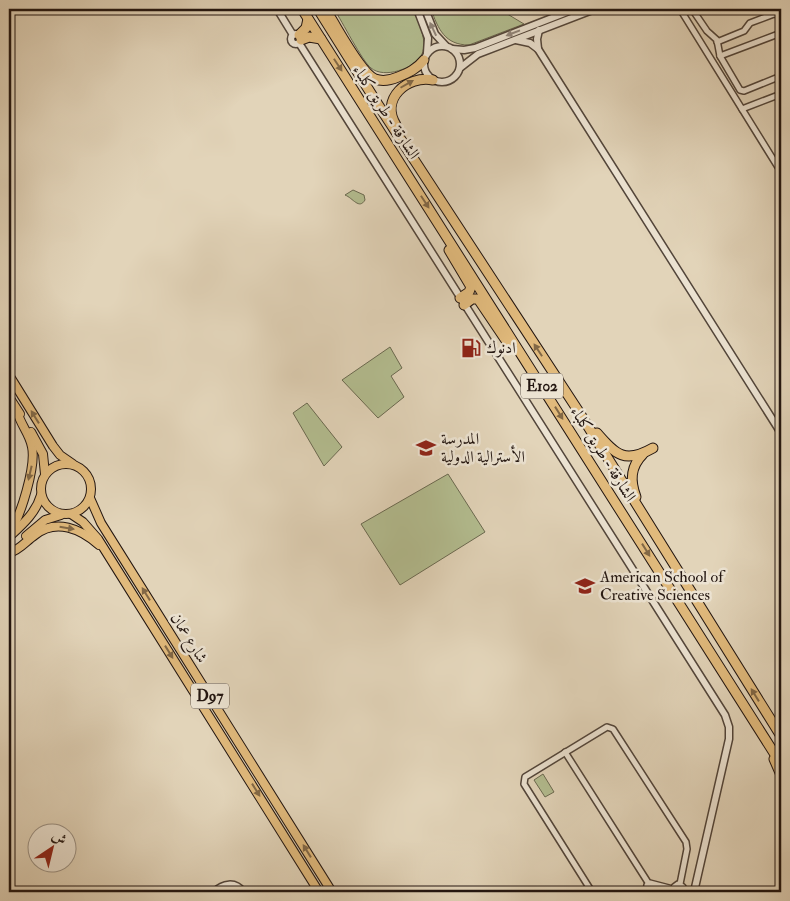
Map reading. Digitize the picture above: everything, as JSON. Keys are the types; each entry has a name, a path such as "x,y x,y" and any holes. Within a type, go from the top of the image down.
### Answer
{"highway":[{"name":"الشارقة - طريق كلباء","path":"302,9 781,764"},
{"name":"الشارقة - طريق كلباء","path":"318,9 468,245 645,517 781,735"},
{"path":"325,9 365,71 375,79 388,80 402,75 418,67 425,57"},
{"path":"298,38 306,28 308,19"},
{"path":"298,38 313,37 321,39"},
{"path":"433,80 420,79 402,86 392,100 392,116 458,224 468,245"},
{"path":"436,218 441,236 470,287 470,292 462,302"},
{"path":"462,302 478,300 515,354 527,364"},
{"path":"578,412 612,449 628,457 643,454 653,448"},
{"path":"643,454 636,461 632,472 632,484 645,517"},
{"path":"772,749 781,775"}],"main road":[{"path":"9,375 53,446 65,459 77,466 88,476 92,491 90,498 82,509 49,518 40,523 9,553"},
{"path":"9,397 42,449 45,474 40,487 41,495 48,508 66,514"},
{"path":"9,532 20,514 33,459 31,441 21,424 18,411"},
{"path":"45,474 60,464 77,466"},
{"path":"9,537 30,516 36,508 41,495"},
{"name":"شارع عمان","path":"90,498 101,524 332,892"},
{"name":"شارع عمان","path":"66,514 89,527 105,550 319,892"},
{"path":"9,553 15,551 40,531 62,527 86,534 105,550"}],"street":[{"path":"277,9 298,38 462,302 728,721 729,739 694,892"},
{"path":"417,9 428,38 425,71 433,80 439,82 450,81 458,74 460,68 458,55 435,34 425,9"},
{"path":"425,57 435,47 464,50 475,48 575,9"},
{"path":"460,68 478,54 596,9"},
{"path":"680,9 781,172"},
{"path":"692,9 708,32 716,38 720,56 740,90 744,91 781,76"},
{"path":"717,42 744,31 750,23 774,14 781,15"},
{"path":"538,49 537,40 540,30"},
{"path":"697,36 708,32"},
{"path":"720,56 781,33"},
{"path":"516,40 530,43 538,49 781,433"},
{"path":"742,109 781,94"},
{"path":"592,892 524,782 526,777 605,727 613,729 686,842 687,850 680,884 683,887 683,891 690,892"},
{"path":"565,752 649,884 674,891 675,886 680,884"},
{"path":"214,892 226,884 237,886 244,892"},
{"path":"646,892 649,884"}],"green space":[{"path":"334,9 413,9 423,37 424,49 422,54 412,64 398,71 383,73 371,68"},
{"path":"431,9 499,9 524,24 469,45 461,44 448,39 440,29"},
{"path":"353,190 364,195 365,200 363,203 358,204 345,195"},
{"path":"390,347 402,368 391,376 404,397 378,418 342,380"},
{"path":"307,403 342,447 324,466 293,413"},
{"path":"448,474 485,532 400,585 361,524"},
{"path":"543,774 554,792 545,797 534,780"}],"place":[{"name":"ادنوك","path":"471,348"},
{"name":"المدرسة الأسترالية الدولية","path":"426,448"},
{"name":"American School of Creative Sciences","path":"585,586"}]}
